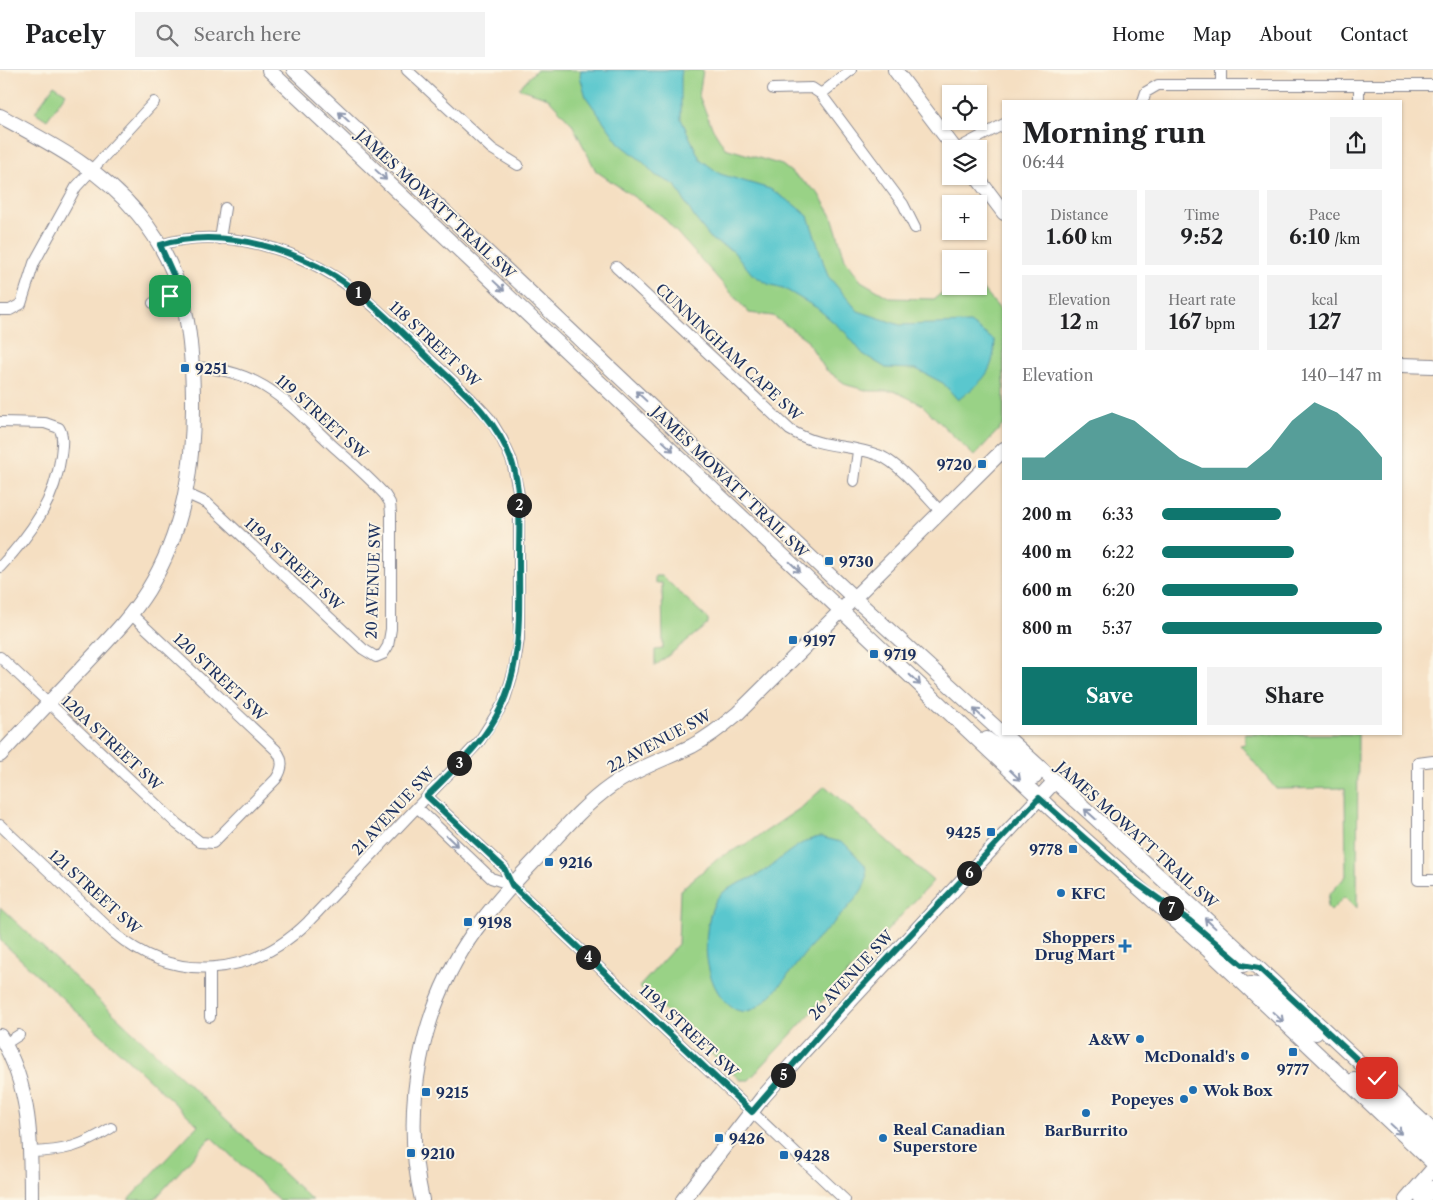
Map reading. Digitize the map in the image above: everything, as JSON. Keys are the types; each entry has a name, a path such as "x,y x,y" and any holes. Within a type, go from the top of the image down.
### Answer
{"main road":[{"name":"JAMES MOWATT TRAIL SW","path":"269,70 1039,798 1132,880 1433,1163"},
{"name":"JAMES MOWATT TRAIL SW","path":"294,70 854,598 1002,734"},
{"path":"895,70 949,140"},
{"path":"0,116 56,147 90,169 127,201 160,245 181,292 188,318 192,367 193,447 187,494 164,559 131,614 0,755"},
{"path":"983,185 1002,211"},
{"path":"1402,365 1433,366"},
{"name":"22 AVENUE SW","path":"422,1200 415,1157 414,1112 420,1059 429,1022 442,988 476,929 512,885 591,802 610,786 632,773 708,736 738,713 1002,451"},
{"path":"967,729 993,742 1037,779 1054,782"},
{"name":"JAMES MOWATT TRAIL SW","path":"1003,735 1259,968 1433,1131"},
{"name":"26 AVENUE SW","path":"683,1200 752,1112 848,1001 1054,782"},
{"path":"1132,880 1190,921 1242,965 1259,968"},
{"path":"1243,984 1257,985 1328,1043 1377,1078"},
{"path":"2,1040 24,1094 31,1152 31,1200"},
{"path":"1326,1062 1371,1091 1433,1146"},
{"path":"1406,1200 1433,1170"},
{"path":"1422,1200 1433,1188"}],"street":[{"path":"407,70 492,149 518,165"},
{"path":"820,94 851,70"},
{"path":"1221,70 1221,85"},
{"path":"1143,100 1146,92 1158,85 1433,85"},
{"path":"1359,86 1359,100"},
{"path":"773,89 812,88 820,94 904,204 914,228"},
{"path":"0,310 10,310 21,304 34,263 71,193 90,169 154,102"},
{"path":"973,140 1002,125"},
{"path":"220,239 225,208"},
{"name":"118 STREET SW","path":"160,245 180,239 220,239 269,248 292,255 317,266 352,288 480,407 497,429 515,472"},
{"name":"CUNNINGHAM CAPE SW","path":"616,267 790,430 822,445 878,455 891,462 940,511"},
{"path":"153,302 181,292"},
{"name":"119 STREET SW","path":"192,367 214,368 240,374 273,391 382,491 390,503"},
{"path":"0,422 50,424 62,432 61,458 52,494 33,528 0,567"},
{"path":"854,482 858,451"},
{"name":"21 AVENUE SW","path":"210,968 250,961 291,938 486,734 504,702 514,670 519,621 519,496 515,472"},
{"name":"119A STREET SW","path":"187,494 207,503 363,649 372,655 380,656"},
{"name":"20 AVENUE SW","path":"380,656 388,646 391,629 390,503"},
{"name":"120 STREET SW","path":"131,614 276,750 282,765 276,779 220,838 209,844"},
{"name":"120A STREET SW","path":"0,657 177,824 196,839 209,844"},
{"path":"1433,761 1418,763 1418,880 1433,880"},
{"name":"119A STREET SW","path":"427,796 504,868 512,885 845,1200"},
{"name":"119A STREET SW","path":"417,807 491,878 512,885"},
{"name":"121 STREET SW","path":"0,825 114,932 133,947 176,964 210,968"},
{"path":"210,968 210,1018"},
{"path":"2,1040 20,1036"},
{"path":"31,1152 57,1151 81,1146 111,1128"}],"green space":[{"path":"536,70 703,70 699,96 712,127 725,148 782,165 818,193 832,216 845,259 861,281 890,298 934,299 942,293 942,295 987,294 1002,312 1002,426 974,456 921,404 894,391 869,391 847,385 825,369 806,339 773,316 749,313 662,216 596,171 572,124 548,98 519,88"},
{"path":"54,85 66,93 47,120 35,112"},
{"path":"655,576 662,576 708,619 708,624 655,666 655,650 663,649 662,583 655,583"},
{"path":"1245,735 1358,735 1357,908 1344,897 1331,911 1327,907 1329,895 1346,876 1345,788 1276,789 1240,745 1245,744"},
{"path":"825,786 933,881 749,1080 740,1080 639,987 678,944 680,890 720,857 750,842 802,807"},
{"path":"0,907 312,1200 279,1200 211,1137 154,1200 128,1200 198,1125 0,940"}],"water":[{"path":"581,70 681,70 681,119 700,159 720,174 770,189 808,216 828,276 858,311 900,325 970,323 995,341 992,362 985,376 958,400 943,383 916,369 886,368 863,354 845,332 817,308 783,288 768,284 752,274 733,251 712,240 694,217 675,185 655,175 643,162 619,143 586,97 580,76"},
{"path":"821,837 844,843 865,865 866,878 864,887 767,999 759,1006 748,1011 735,1009 721,997 714,985 707,958 707,930 714,904 723,892 767,869 792,849 806,841"}],"place":[{"name":"9251","path":"185,368"},
{"name":"9720","path":"982,464"},
{"name":"9730","path":"829,561"},
{"name":"9197","path":"793,640"},
{"name":"9719","path":"874,654"},
{"name":"9425","path":"991,832"},
{"name":"9778","path":"1073,849"},
{"name":"9216","path":"549,862"},
{"name":"KFC","path":"1061,893"},
{"name":"9198","path":"468,922"},
{"name":"Shoppers Drug Mart","path":"1125,946"},
{"name":"A&W","path":"1140,1039"},
{"name":"9777","path":"1293,1052"},
{"name":"McDonald's","path":"1245,1056"},
{"name":"Wok Box","path":"1193,1090"},
{"name":"9215","path":"426,1092"},
{"name":"Popeyes","path":"1184,1099"},
{"name":"BarBurrito","path":"1086,1113"},
{"name":"9426","path":"719,1138"},
{"name":"Real Canadian Superstore","path":"883,1138"},
{"name":"9210","path":"411,1153"},
{"name":"9428","path":"784,1155"}],"route":[{"path":"170,296 181,292 160,245 180,239 220,239 244,242 292,255 317,266 367,300 480,407 490,419 497,429 512,461 519,496 519,639 517,655 510,686 504,702 486,734 427,796 504,868 512,885 752,1112 848,1001 1039,798 1132,880 1190,921 1242,965 1250,968 1259,968 1377,1078"}]}
